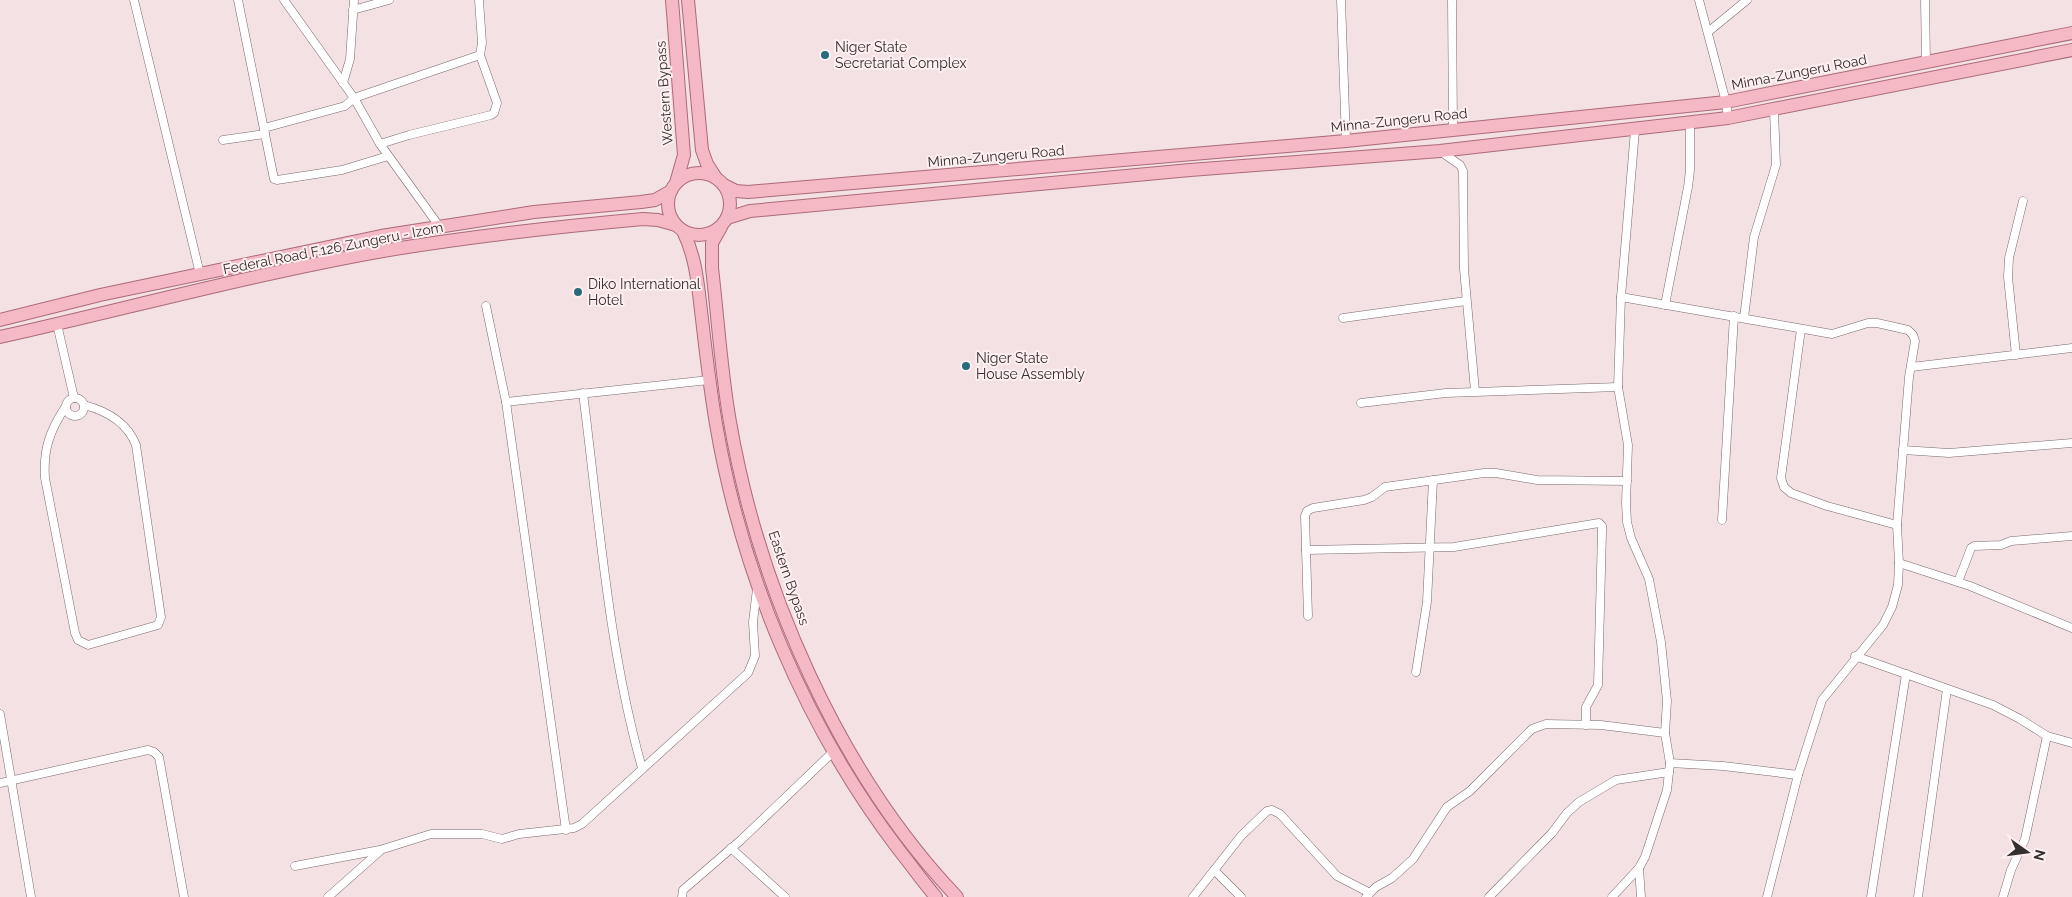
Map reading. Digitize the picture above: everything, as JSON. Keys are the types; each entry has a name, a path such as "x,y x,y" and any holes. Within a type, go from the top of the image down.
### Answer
{"main road":[{"name":"Western Bypass","path":"672,0 684,155 674,187"},
{"path":"688,0 702,150 707,164 729,196 730,207 724,222"},
{"name":"Minna-Zungeru Road","path":"720,182 736,191 748,192 1346,141 1726,102 2072,33"},
{"path":"724,222 750,211 1190,170 1440,150 1690,123 1774,110 2072,50"},
{"path":"1188,154 1190,170"},
{"name":"Federal Road F.126 Zungeru - Izom","path":"0,320 322,247 438,226 534,212 655,200 674,187 685,176 695,173 706,174 720,182"},
{"path":"674,187 668,209 680,228 696,262 716,425 732,502 758,584 796,681 853,785 886,833 936,897"},
{"name":"Federal Road F.126 Zungeru - Izom","path":"0,337 326,262 458,239 539,228 643,220 658,220 680,228 692,235 703,235 712,232 724,222"},
{"name":"Eastern Bypass","path":"724,222 712,243 712,268 730,422 746,498 772,580 802,658 824,704 864,777 897,825 957,897"},
{"path":"322,247 326,262"}],"street":[{"path":"134,0 200,274"},
{"path":"238,0 274,179 342,170 388,156"},
{"path":"284,0 354,98 380,144 438,226"},
{"path":"343,83 350,59 354,0"},
{"path":"353,10 389,0"},
{"path":"380,144 494,113 497,103 480,55 482,43 479,0"},
{"path":"1341,0 1346,141"},
{"path":"1452,0 1452,130"},
{"path":"1699,0 1726,102 1728,118"},
{"path":"1708,32 1748,0"},
{"path":"1925,0 1926,62"},
{"path":"224,140 264,131 345,106 354,98 480,55"},
{"path":"1744,318 1754,237 1776,165 1774,110"},
{"path":"1665,305 1688,187 1690,123"},
{"path":"1612,897 1640,868 1645,857 1667,790 1670,763 1665,733 1667,702 1662,642 1649,579 1632,538 1628,522 1626,503 1628,445 1618,386 1621,298 1635,130"},
{"path":"1440,150 1460,165 1463,171 1466,300 1475,391"},
{"path":"2016,354 2008,278 2008,258 2023,200"},
{"path":"1621,298 1832,334 1868,323 1908,330 1913,334 1915,341 1910,367 1897,524 1898,585 1892,607 1883,625 1855,656 1822,700 1798,775 1767,897"},
{"path":"1343,318 1466,300"},
{"path":"486,306 506,402 566,830"},
{"path":"1722,520 1734,316"},
{"path":"57,324 74,398"},
{"path":"1801,329 1781,478 1784,487 1791,493 1826,506 1897,524"},
{"path":"1910,367 2072,348"},
{"path":"506,402 709,380"},
{"path":"1361,403 1475,391 1618,386"},
{"path":"583,394 616,647 630,727 642,768"},
{"path":"74,398 80,400 84,405 108,413 126,428 136,445 161,617 158,625 88,645 78,640 75,633 44,465 46,445 53,427 69,401 74,398"},
{"path":"66,406 69,414 75,416 83,411 84,405"},
{"path":"1903,450 1949,454 2072,443"},
{"path":"1308,616 1305,516 1313,508 1364,500 1385,487 1484,473 1537,480 1627,481"},
{"path":"1416,672 1426,602 1432,480"},
{"path":"1306,550 1454,547 1599,523 1602,526 1602,532 1598,685 1586,707 1586,725"},
{"path":"1958,582 1974,546 2001,545 2011,541 2072,536"},
{"path":"1899,563 1958,582 2072,628"},
{"path":"294,866 380,850 431,834 482,834 502,839 519,834 566,830 582,824 748,673 755,656 753,622 758,584"},
{"path":"1855,656 1993,705 2020,719 2046,736 2072,743"},
{"path":"1871,897 1906,674"},
{"path":"1918,897 1947,689"},
{"path":"0,714 31,897"},
{"path":"1193,897 1241,836 1267,811 1272,810 1280,814 1337,876 1368,895 1382,882 1403,870 1413,859 1447,807 1470,791 1532,729 1546,724 1586,725 1665,733"},
{"path":"2003,897 2011,870 2025,839 2046,736"},
{"path":"0,783 148,750 154,752 159,758 184,897"},
{"path":"682,897 683,890 732,848 834,751"},
{"path":"1670,763 1723,766 1798,775"},
{"path":"1488,897 1552,834 1567,813 1579,802 1616,780 1669,772"},
{"path":"732,848 786,897"},
{"path":"328,897 380,850"},
{"path":"1640,868 1641,897"},
{"path":"1214,870 1240,897"}],"place":[{"name":"Niger State Secretariat Complex","path":"825,55"},
{"name":"Diko International Hotel","path":"578,292"},
{"name":"Niger State House Assembly","path":"966,366"}]}
